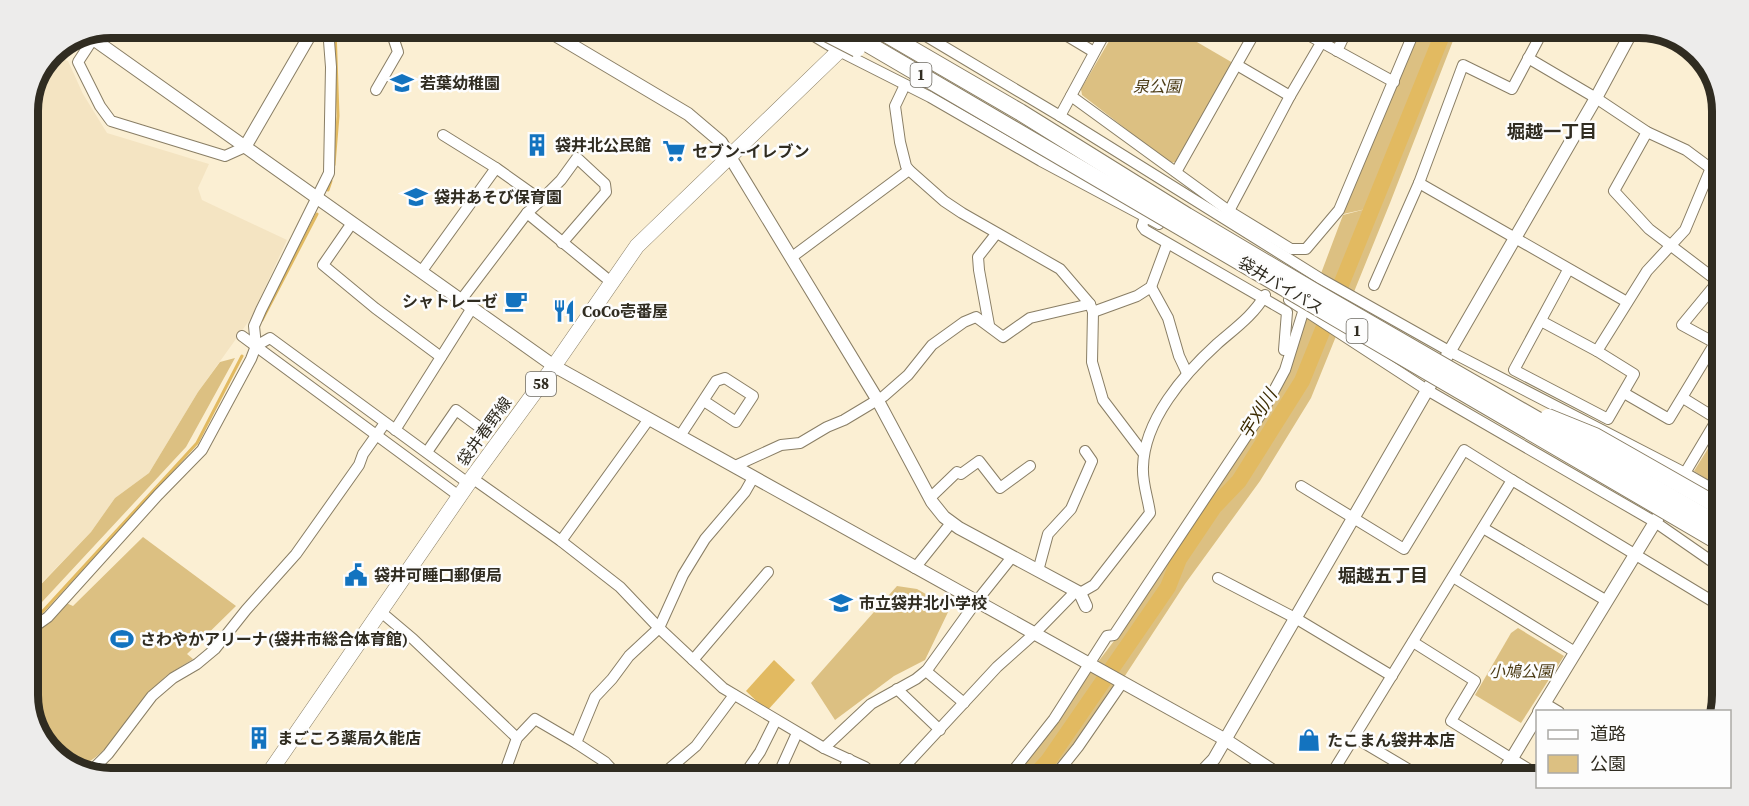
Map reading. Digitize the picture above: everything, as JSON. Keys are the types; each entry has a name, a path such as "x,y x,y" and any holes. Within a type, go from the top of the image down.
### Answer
{"highway":[{"path":"836,38 961,99"},
{"name":"袋井バイパス","path":"858,38 1237,259 1712,521"},
{"name":"袋井バイパス","path":"893,38 1020,112 1421,361 1712,538"},
{"path":"1421,361 1468,375 1524,406 1594,436 1712,502"},
{"path":"1421,361 1443,386 1600,484 1712,549"}],"main road":[{"name":"袋井春野線","path":"272,768 470,480 554,366 637,246 839,51 848,38"}],"street":[{"path":"89,41 78,62 100,106 111,121 225,156 245,147 308,38"},
{"path":"256,346 254,326 328,173 331,67 329,38"},
{"path":"376,90 398,52 393,38"},
{"path":"560,38 688,114 721,142 877,399 930,498 944,517 951,523 1078,592 1086,606"},
{"path":"817,38 1145,217 1304,309 1427,390 1655,522 1712,561"},
{"path":"940,38 1064,119 1321,279 1449,351 1712,488"},
{"path":"1071,38 1094,52"},
{"path":"1064,119 1071,96 1102,38"},
{"path":"1176,172 1252,38"},
{"path":"1314,38 1394,82"},
{"path":"1337,51 1343,38"},
{"path":"1071,96 1229,212 1291,249 1306,249 1339,210 1412,38"},
{"path":"1374,285 1419,183 1463,65 1512,88 1538,40 1535,38"},
{"path":"1206,768 1226,740 1297,619 1628,38"},
{"path":"93,40 554,366 1089,663 1226,740 1270,768"},
{"path":"1229,212 1290,96 1322,43"},
{"path":"1528,58 1596,98 1647,132 1686,150 1711,168 1685,230 1647,271 1597,351"},
{"path":"1237,65 1290,96"},
{"path":"905,85 895,106 906,166 944,201 996,234 1060,269 1092,308 1092,362 1103,400 1144,454"},
{"path":"1049,125 1064,119"},
{"path":"1647,132 1614,191 1649,229 1711,276"},
{"path":"443,135 541,200"},
{"path":"1034,147 1041,161"},
{"path":"461,300 527,213 561,180 577,158 605,184 606,192 562,243"},
{"path":"421,272 496,168"},
{"path":"792,257 909,170"},
{"path":"1419,183 1626,302"},
{"path":"527,213 611,282"},
{"path":"1145,217 1142,226 1145,230 1287,312 1282,364 1285,370"},
{"path":"352,223 323,265 375,308 441,357"},
{"path":"989,325 978,270 978,257 996,234"},
{"path":"735,466 782,445 800,442 844,420 884,396 908,375 932,345 964,322 976,317 1003,337 1030,318 1092,308 1137,296 1151,287 1167,244"},
{"path":"1541,321 1634,374 1608,419 1514,370 1568,270"},
{"path":"1151,287 1168,318 1179,356 1187,373"},
{"path":"1711,290 1682,325 1711,342"},
{"path":"904,768 997,667 1078,592 1094,585 1150,513 1142,470 1144,454 1156,420 1187,373 1258,308 1263,297"},
{"path":"395,430 472,308"},
{"path":"1015,768 1054,719 1107,636 1114,635 1263,411 1285,370 1304,309"},
{"path":"242,336 459,496"},
{"path":"38,624 48,616 202,450 256,346 270,338 385,423 561,542 620,587 659,628 723,688 824,748 867,768"},
{"path":"1624,393 1669,419 1711,350"},
{"path":"680,436 716,381 725,378 753,396 736,422 704,401"},
{"path":"319,393 328,380"},
{"path":"1683,398 1712,413"},
{"path":"427,452 456,410 486,432"},
{"path":"561,542 649,419"},
{"path":"95,767 108,754 152,696 173,678 215,650 246,610 285,568 359,465 376,434 385,423"},
{"path":"1540,710 1712,428"},
{"path":"1301,486 1404,549 1464,450 1712,600"},
{"path":"1038,571 1048,534 1071,509 1092,461 1084,451"},
{"path":"930,498 957,472 961,474 979,461 1000,488 1030,466"},
{"path":"576,743 595,697 629,656 659,628 683,575 705,538 745,492 753,478"},
{"path":"1335,768 1512,480"},
{"path":"915,568 951,523"},
{"path":"1483,528 1607,601"},
{"path":"824,748 871,704 883,699 926,671 1012,557"},
{"path":"693,660 768,572"},
{"path":"1453,577 1575,652"},
{"path":"1218,578 1297,619 1392,676"},
{"path":"381,612 517,738"},
{"path":"1413,642 1475,681 1450,721 1525,768"},
{"path":"926,671 964,703"},
{"path":"1061,768 1078,747 1121,682"},
{"path":"897,689 940,730"},
{"path":"670,768 696,746 734,695"},
{"path":"1506,768 1536,717"},
{"path":"506,768 512,746 535,719 576,743 610,768"},
{"path":"749,768 760,752 776,720"},
{"path":"781,768 797,733"},
{"path":"1354,737 1406,768"},
{"path":"844,768 849,759"}],"shaded area":[{"path":"60,58 68,61 83,94 107,133 209,164 198,188 202,200 287,240 251,318 198,392 149,473 115,498 91,532 38,587 38,106 43,83"},
{"path":"774,660 795,680 767,711 746,691"}],"green space":[{"name":"泉公園","path":"1111,38 1190,38 1233,63 1175,162 1170,163 1082,95 1081,89"},
{"path":"1411,38 1454,38 1311,398 1260,481 1185,584 1083,740 1060,768 1017,768 1117,637 1291,365 1305,316 1343,215 1366,209 1334,216"},
{"path":"235,358 186,447 42,602 38,600 38,588 91,532 115,498 149,473 198,392 220,362"},
{"path":"1712,443 1712,482 1694,471"},
{"name":"さわやかアリーナ(袋井市総合体育館)","path":"143,537 236,606 187,654 193,659 165,677 121,731 97,756 85,764 66,753 50,736 41,719 38,700 38,630 48,623 66,603 73,606"},
{"path":"897,586 917,589 950,608 925,660 894,676 835,720 811,683"},
{"name":"小鳩公園","path":"1518,628 1564,656 1521,723 1475,695 1511,633"}],"waterway":[{"path":"334,165 338,116 335,38"},
{"name":"宇刈川","path":"1041,768 1168,587 1179,559 1214,507 1239,481 1302,381 1441,38"},
{"path":"328,190 331,181"},
{"path":"262,320 317,214"},
{"path":"38,615 197,443 242,356"}],"place":[{"name":"若葉幼稚園","path":"402,83"},
{"name":"袋井北公民館","path":"537,145"},
{"name":"セブン-イレブン","path":"674,151"},
{"name":"袋井あそび保育園","path":"416,197"},
{"name":"シャトレーゼ","path":"516,301"},
{"name":"CoCo壱番屋","path":"564,311"},
{"name":"袋井可睡口郵便局","path":"356,575"},
{"name":"市立袋井北小学校","path":"841,603"},
{"name":"さわやかアリーナ(袋井市総合体育館)","path":"122,639"},
{"name":"まごころ薬局久能店","path":"259,738"},
{"name":"たこまん袋井本店","path":"1309,740"}],"district":[{"name":"堀越一丁目","path":"1552,132"},
{"name":"堀越五丁目","path":"1383,576"}]}
